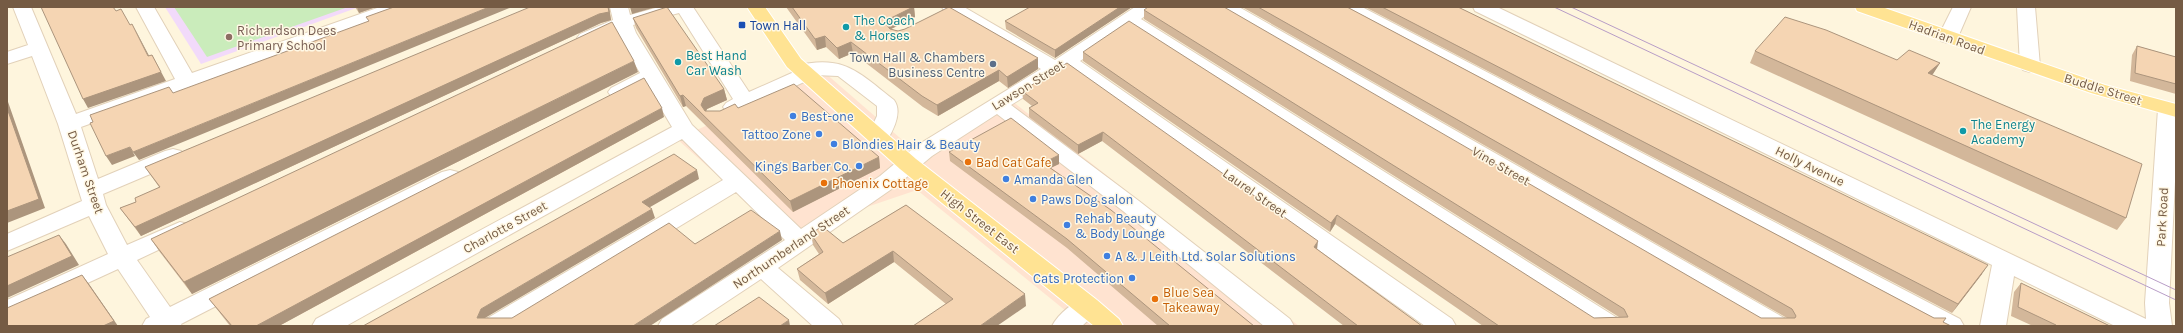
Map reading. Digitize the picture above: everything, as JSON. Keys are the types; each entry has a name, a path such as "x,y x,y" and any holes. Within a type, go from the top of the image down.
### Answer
{"main road":[{"name":"High Street East","path":"756,7 794,63 908,164 1088,306 1110,326"},
{"name":"Hadrian Road","path":"1864,7 2030,66"},
{"name":"Buddle Street","path":"2030,66 2098,89 2172,110"}],"street":[{"name":"Durham Street","path":"22,7 69,124 93,197 122,257 163,324"},
{"path":"145,7 187,82"},
{"path":"69,124 398,7"},
{"path":"572,45 621,15 680,7"},
{"path":"684,7 745,102"},
{"name":"Lawson Street","path":"908,164 997,104 1147,7"},
{"name":"Vine Street","path":"1226,7 1777,326"},
{"path":"1348,7 1951,326"},
{"name":"Holly Avenue","path":"1482,7 2138,326"},
{"path":"1948,38 1962,7"},
{"path":"2026,7 2030,66"},
{"name":"Laurel Street","path":"953,10 1060,64 1443,326"},
{"path":"621,15 626,33 684,129 800,241"},
{"path":"1128,19 1610,326"},
{"path":"7,58 38,48"},
{"path":"715,115 745,102 804,72 828,68 844,71 887,104 887,116 878,137"},
{"path":"603,100 652,75"},
{"path":"997,104 1131,206 1282,326"},
{"name":"Park Road","path":"2159,326 2157,303 2172,110"},
{"name":"Charlotte Street","path":"325,326 684,129"},
{"path":"7,242 194,147"},
{"name":"Northumberland Street","path":"671,326 762,267 888,181 908,164"},
{"path":"163,324 468,168"},
{"path":"495,326 738,181"},
{"path":"7,311 196,222"},
{"path":"1993,326 2005,261"},
{"path":"762,267 830,326"},
{"path":"1065,326 1088,306"}],"shaded area":[{"name":"Richardson Dees Primary School","path":"165,7 359,7 201,64"},
{"path":"824,72 915,151 1003,94 1299,326 1080,326 1082,324 917,190 784,235 677,139"}],"green space":[{"name":"Richardson Dees Primary School","path":"174,7 348,7 207,57"}],"building":[{"path":"41,7 113,7 116,11 121,9 130,25 132,24 148,56 152,55 161,72 83,99"},
{"path":"394,7 489,7 133,152 130,147 106,156 90,123 93,122 90,115 169,87 173,93 369,21 366,17"},
{"path":"530,7 608,7 609,12 599,14 135,227 120,208 136,202 135,198 160,187 145,167"},
{"path":"667,7 724,89 704,98 701,105 705,111 720,111 735,104 738,108 794,84 879,157 790,201 683,95 680,96 633,18"},
{"path":"792,7 913,7 889,19 886,24 890,29 898,31 949,7 1038,58 1007,77 999,70 937,105 922,96 851,42 837,48 825,36 815,39"},
{"path":"1030,7 1120,7 1055,50 1005,21"},
{"path":"1148,7 1224,7 1761,318 1795,318 1796,316 1792,309 1258,7 1347,7 1934,318 1946,318 1943,322 1951,326 1499,326 1337,215 1331,223 1083,52 1129,21 1594,318 1628,317 1624,309 1144,10"},
{"path":"1382,7 1458,7 1988,265 1958,304"},
{"name":"The Energy Academy","path":"1785,17 1826,30 1897,60 1909,50 1940,63 1928,73 2142,164 2126,218 1755,51"},
{"path":"612,22 634,61 184,282 151,239"},
{"path":"2137,46 2176,57 2176,84 2135,73"},
{"path":"1067,63 1318,241 1314,247 1422,326 1358,326 1103,132 1078,145 1029,108 1038,103 1022,91"},
{"path":"644,78 662,108 256,326 232,326 209,299"},
{"path":"7,108 39,199 7,211"},
{"path":"1011,118 1059,155 1043,163 1111,210 1254,326 1170,326 1067,239 949,152"},
{"path":"674,154 697,170 642,202 652,209 481,309 477,318 512,318 669,223 695,244 751,210 780,231 633,326 363,326"},
{"path":"906,205 1025,294 980,326 913,326 953,299 893,251 825,293 797,269 823,252 811,234 822,226 843,243"},
{"path":"59,235 72,256 7,286 7,257"},
{"path":"82,275 114,321 103,326 7,326 7,308"},
{"path":"2021,283 2110,326 2056,326 2018,307"},
{"path":"759,297 789,320 780,326 714,326"}],"tram line":[{"path":"1554,7 2176,300"},
{"path":"1571,7 2176,290"}],"place":[{"name":"Town Hall","path":"742,25"},
{"name":"The Coach & Horses","path":"846,27"},
{"name":"Richardson Dees Primary School","path":"229,37"},
{"name":"Best Hand Car Wash","path":"678,62"},
{"name":"Town Hall & Chambers Business Centre","path":"993,64"},
{"name":"Best-one","path":"793,116"},
{"name":"The Energy Academy","path":"1963,131"},
{"name":"Tattoo Zone","path":"819,134"},
{"name":"Blondies Hair & Beauty","path":"834,144"},
{"name":"Bad Cat Cafe","path":"968,162"},
{"name":"Kings Barber Co.","path":"859,166"},
{"name":"Amanda Glen","path":"1006,179"},
{"name":"Phoenix Cottage","path":"824,183"},
{"name":"Paws Dog salon","path":"1033,199"},
{"name":"Rehab Beauty & Body Lounge","path":"1067,225"},
{"name":"A & J Leith Ltd. Solar Solutions","path":"1107,256"},
{"name":"Cats Protection","path":"1132,278"},
{"name":"Blue Sea Takeaway","path":"1155,299"}]}
